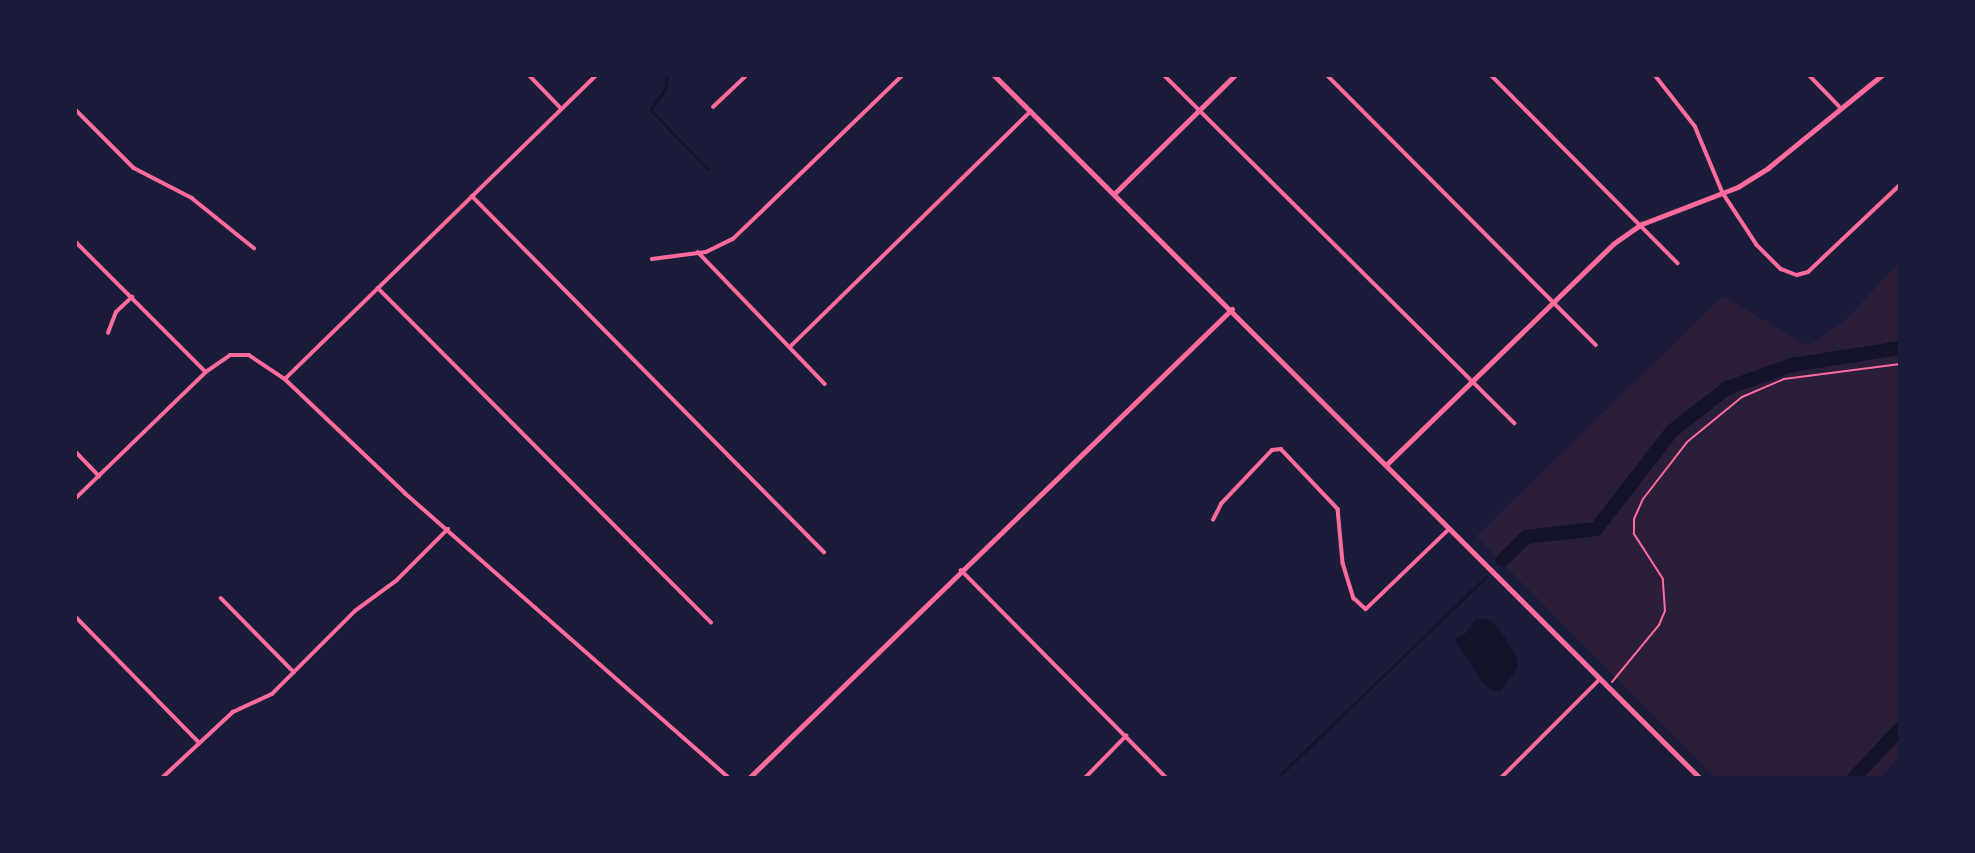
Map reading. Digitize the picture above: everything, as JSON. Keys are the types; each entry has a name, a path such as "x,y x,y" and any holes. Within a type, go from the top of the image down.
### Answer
{"street":[{"path":"529,75 562,109"},
{"path":"285,379 596,75"},
{"path":"713,107 747,75"},
{"path":"652,259 698,252 733,239 903,75"},
{"path":"994,75 1115,192 1700,778"},
{"path":"1164,75 1514,423"},
{"path":"1115,192 1235,75"},
{"path":"1327,75 1596,345"},
{"path":"1491,75 1678,263"},
{"path":"1655,75 1695,126 1723,193 1757,245 1782,269 1797,275 1808,272 1900,186"},
{"path":"1809,75 1839,106"},
{"path":"1387,464 1613,244 1642,224 1723,193 1781,160 1839,106 1882,75"},
{"path":"75,109 134,168 192,198 254,248"},
{"path":"790,347 1031,111"},
{"path":"472,196 824,552"},
{"path":"75,240 206,372"},
{"path":"698,252 825,384"},
{"path":"377,288 711,622"},
{"path":"108,333 116,312 132,297"},
{"path":"749,778 1232,309"},
{"path":"75,499 206,372 225,357 245,354 285,379 448,529 729,778"},
{"path":"1213,520 1221,504 1272,450 1281,449 1338,509 1343,564 1354,598 1366,608 1451,527"},
{"path":"75,451 99,476"},
{"path":"162,778 233,712 272,694 448,529"},
{"path":"961,570 1167,778"},
{"path":"221,598 294,672"},
{"path":"75,616 200,742"},
{"path":"1501,778 1601,678"},
{"path":"1085,778 1126,736"}],"path":[{"path":"1609,685 1659,625 1665,611 1663,579 1634,534 1633,519 1658,478 1687,442 1742,397 1784,379 1900,364"}],"shaded area":[{"path":"1900,262 1900,754 1881,778 1715,778 1476,536 1723,296 1808,346 1842,323"},
{"path":"1476,618 1491,620 1516,656 1518,667 1501,691 1491,691 1483,683 1454,639 1465,634"}],"waterway":[{"path":"667,75 666,89 651,110 708,169"},
{"path":"1503,560 1526,537 1596,529 1672,431 1727,388 1792,365 1900,348"},
{"path":"1277,778 1486,577"},
{"path":"1854,778 1900,729"}]}
